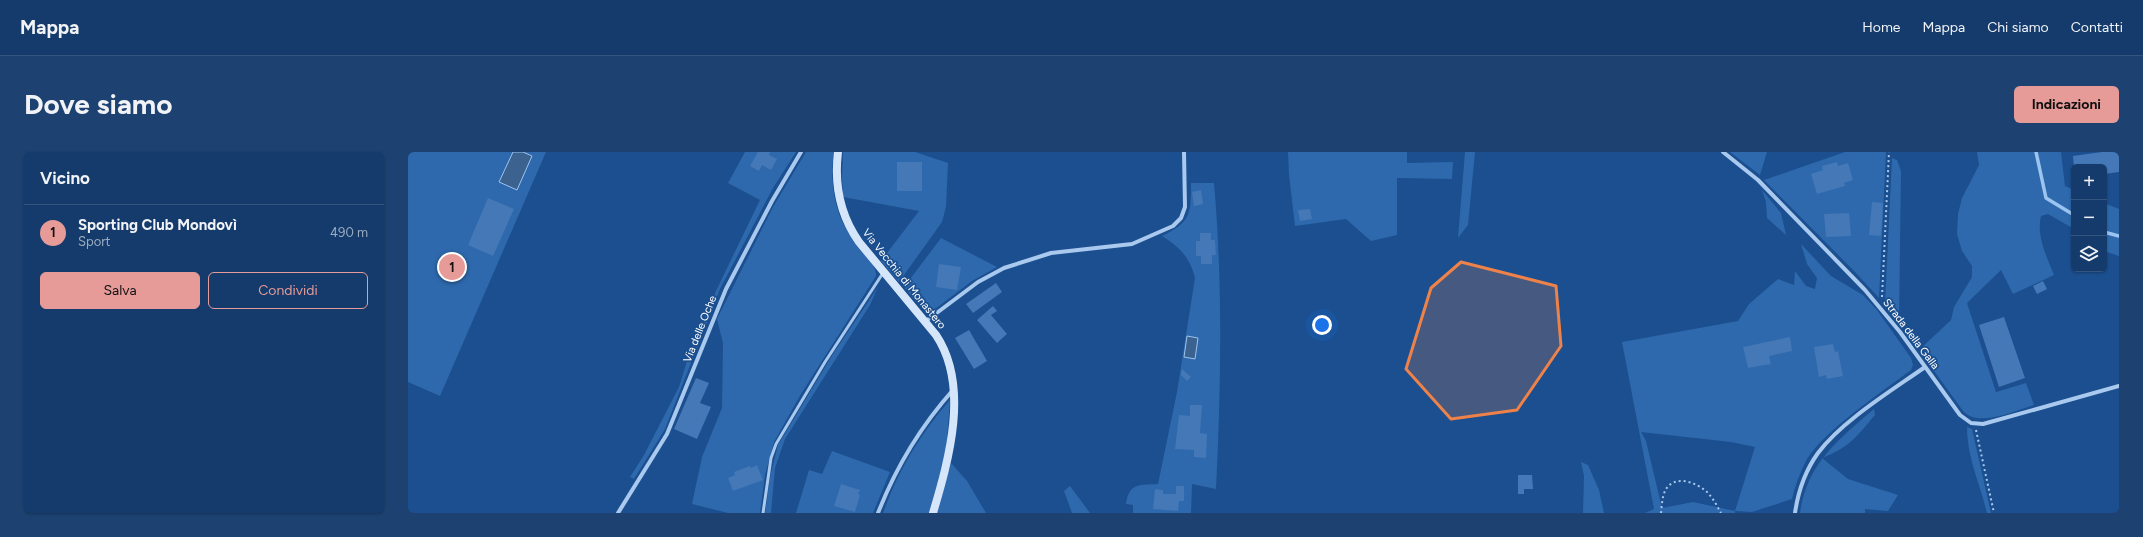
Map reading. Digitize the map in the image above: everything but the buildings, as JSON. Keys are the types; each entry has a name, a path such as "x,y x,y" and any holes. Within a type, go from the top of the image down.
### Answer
{"street":[{"name":"Via delle Oche","path":"618,513 666,436 726,288 800,152"},
{"name":"Via Vecchia di Monastero","path":"838,152 838,185 843,214 859,242 926,321 945,349 951,372 953,389 950,453 933,513"},
{"path":"926,321 978,282 1004,268 1050,253 1132,244 1173,226 1181,218 1185,207 1184,152"},
{"name":"Strada della Galla","path":"1723,152 1758,180 1839,262 1881,308 1960,415 1974,424"},
{"path":"1795,513 1803,480 1818,453 1868,408 1925,366"},
{"path":"1974,424 1987,423 2119,386"},
{"path":"878,513 892,480 914,440 927,420 953,389"}],"lane":[{"path":"763,513 770,464 776,444 825,362 884,272"}],"path":[{"path":"1881,308 1889,152"},
{"path":"1974,424 1994,513"},
{"path":"1661,513 1665,490 1669,485 1684,481 1698,486 1707,492 1721,513"}],"highlighted area":[{"path":"1461,262 1556,286 1561,346 1517,410 1451,419 1406,369 1431,288"}],"shaded area":[{"path":"408,152 546,152 440,396 408,382"},
{"path":"513,152 523,152 532,156 517,190 499,182"},
{"path":"745,152 796,152 773,188 720,289 665,429 634,479 630,477 644,455 679,387 688,358 716,291 760,200 728,183"},
{"path":"806,152 834,152 832,171 835,200 838,210 848,232 873,265 876,276 801,394 774,442 765,475 760,513 728,513 692,504 702,457 722,408 723,343 717,319 773,207"},
{"path":"843,152 915,152 948,163 946,207 942,222 899,282 881,261 919,211 843,197"},
{"path":"1288,152 1407,152 1407,163 1453,162 1452,179 1397,178 1397,235 1371,241 1346,219 1295,226"},
{"path":"1465,152 1475,152 1468,225 1458,238"},
{"path":"1730,152 1767,152 1760,175"},
{"path":"1845,152 1886,152 1879,298 1764,180"},
{"path":"1977,152 2061,152 2065,186 2071,189 2071,227 2048,214 2041,216 2041,239 2045,254 2054,275 2013,294 2001,270 1967,303 1996,392 2026,383 2034,405 1997,417 1987,418 1970,416 1963,411 1919,350 1951,320 1954,307 1972,277 1972,266 1962,251 1957,234 1958,214 1962,198 1979,165"},
{"path":"1892,158 1897,160 1901,171 1899,323 1885,304"},
{"path":"1191,183 1214,183 1220,298 1219,412 1216,489 1192,484 1191,513 1133,513 1133,505 1126,504 1133,488 1146,484 1158,484 1177,392 1195,278 1187,259 1174,244 1162,236 1179,226 1187,216 1191,202"},
{"path":"1762,190 1781,213 1786,235 1767,218 1766,202"},
{"path":"2107,204 2119,209 2119,256 2107,252"},
{"path":"941,238 997,267 972,281 927,315 904,287"},
{"path":"1801,244 1831,276 1863,295 1877,310 1911,358 1913,365 1911,370 1841,423 1816,447 1802,469 1792,499 1752,512 1645,513 1654,509 1622,342 1738,321 1749,304 1778,279 1794,285 1795,271 1806,286 1815,289 1817,278 1807,264","holes":["1641,432 1731,442 1755,447 1735,511 1693,502 1662,508 1646,441"]},
{"path":"878,287 870,305 785,439 775,468 771,513 765,513 770,477 778,445 833,354"},
{"path":"1187,336 1198,338 1195,359 1184,357"},
{"path":"950,400 946,452 929,513 883,513 896,482 911,454 929,426"},
{"path":"1874,409 1875,415 1852,441 1839,450 1824,457 1848,431"},
{"path":"1967,427 1972,429 1991,513 1987,513 1974,470 1969,449"},
{"path":"832,451 890,472 873,513 796,513 809,470 822,474"},
{"path":"1823,459 1848,479 1898,495 1888,511 1865,509 1865,513 1800,513 1809,480"},
{"path":"1581,462 1588,465 1599,490 1604,513 1583,513 1584,476"},
{"path":"951,463 967,481 986,513 937,513"},
{"path":"1070,486 1090,513 1072,513 1064,491"}],"waterway":[{"path":"2036,152 2046,198 2071,213"},
{"path":"2107,233 2119,236"}],"place":[{"name":"Sporting Club Mondovì","path":"452,267"}]}
